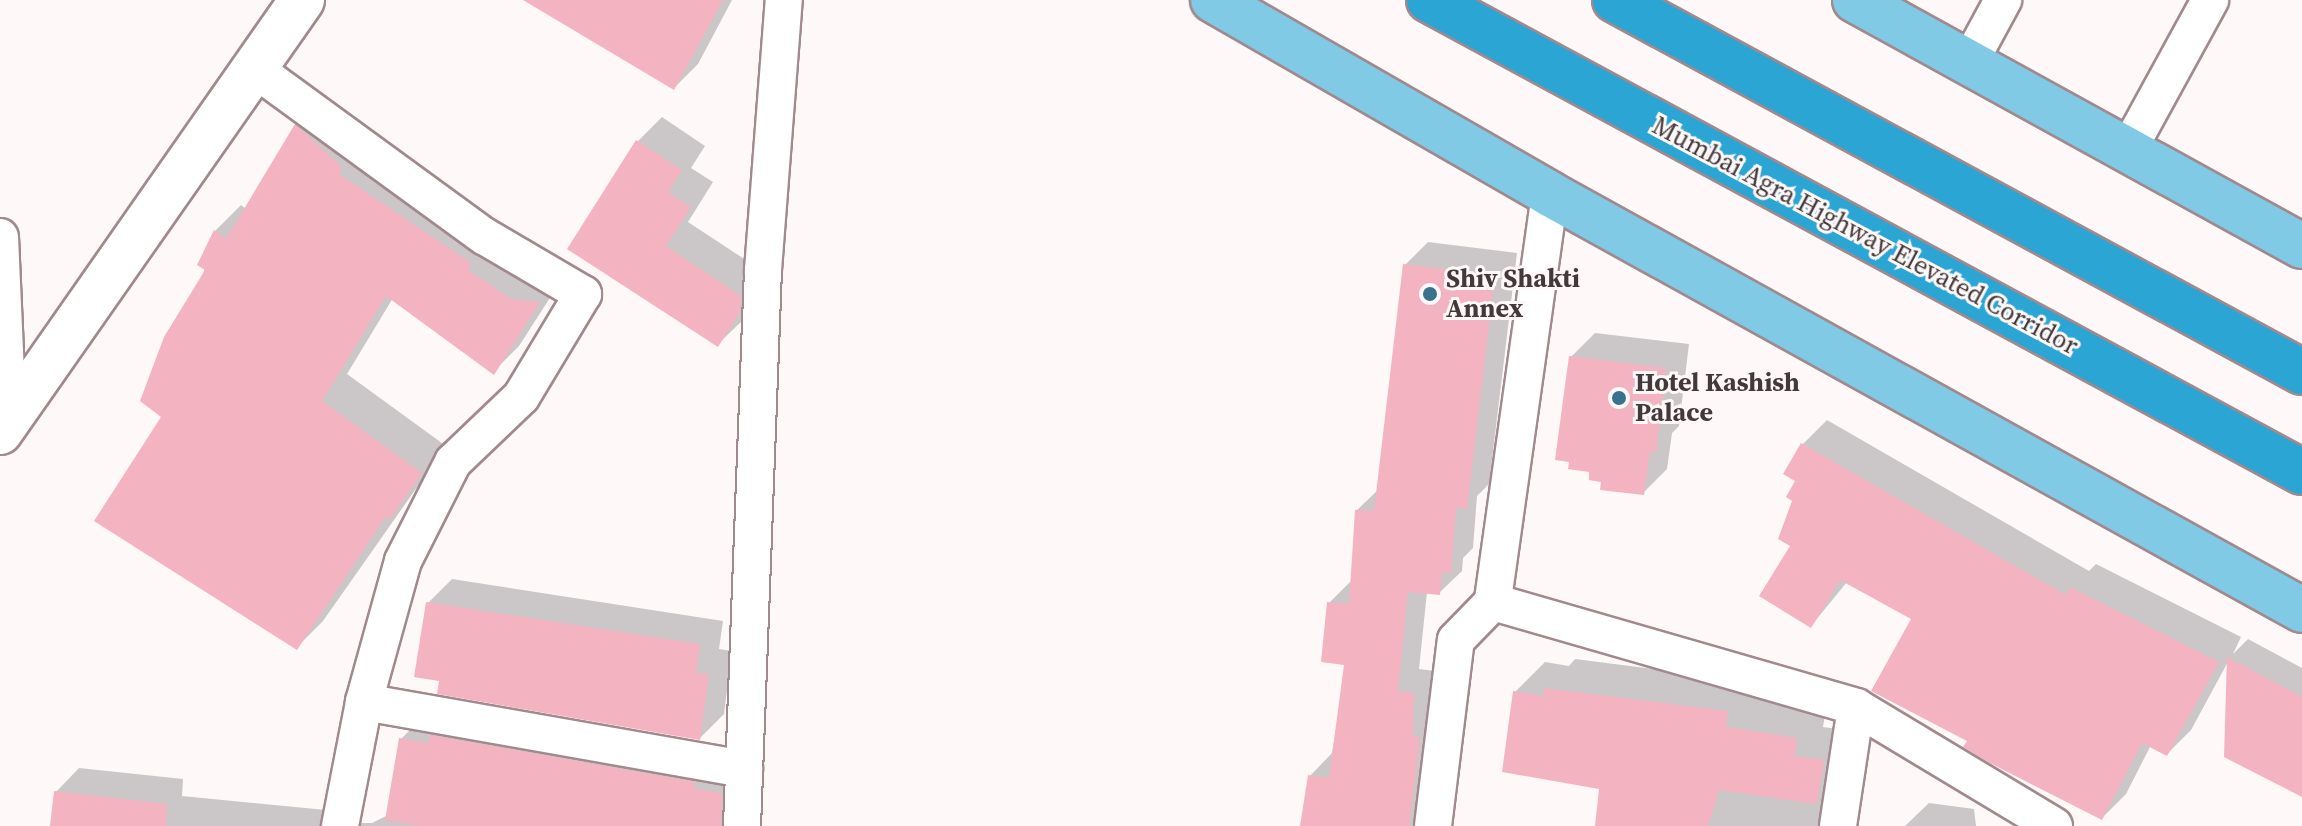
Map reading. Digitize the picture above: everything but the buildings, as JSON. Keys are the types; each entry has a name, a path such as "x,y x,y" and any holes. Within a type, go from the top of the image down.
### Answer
{"highway":[{"name":"Mumbai Agra Highway Elevated Corridor","path":"1429,0 2302,472"},
{"path":"1615,0 2302,372"}],"main road":[{"path":"1213,0 1550,194 2302,610"},
{"path":"1855,0 2302,246"}],"street":[{"path":"4,425 256,70 302,0"},
{"path":"742,826 763,270 784,0"},
{"path":"1969,63 2003,0"},
{"path":"2128,150 2210,0"},
{"path":"256,70 484,236 583,294 521,397 453,462 403,561 364,702 340,826"},
{"path":"1433,826 1456,640 1493,602 1550,194"},
{"path":"0,237 4,425"},
{"path":"1493,602 1856,707 2054,826"},
{"path":"364,702 744,769"},
{"path":"1838,826 1856,707"}],"place":[{"name":"Shiv Shakti Annex","path":"1430,294"},
{"name":"Hotel Kashish Palace","path":"1619,398"}]}
